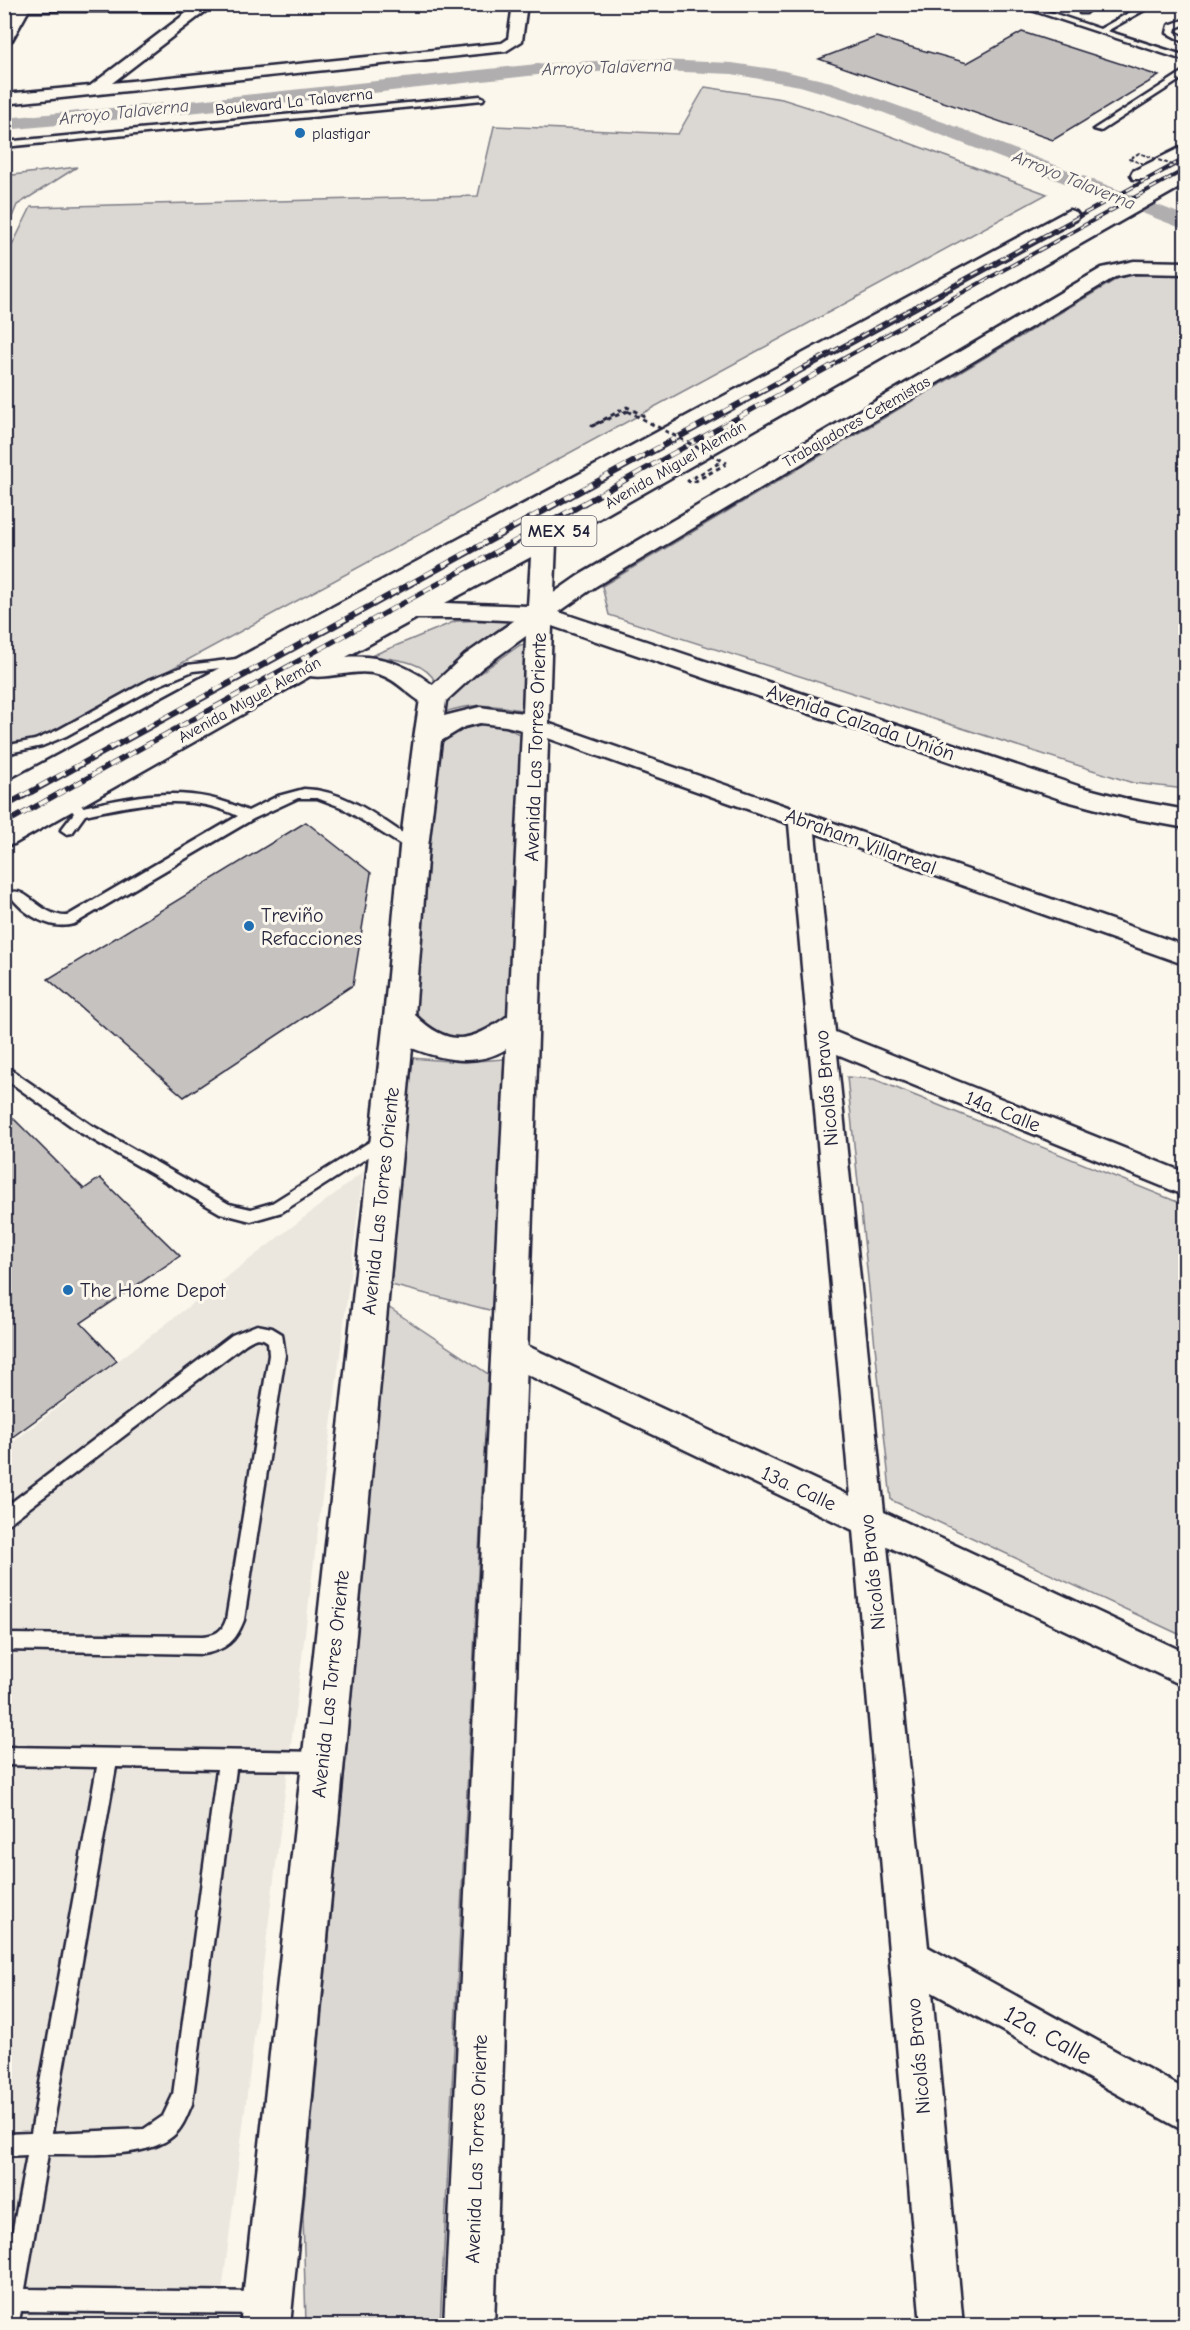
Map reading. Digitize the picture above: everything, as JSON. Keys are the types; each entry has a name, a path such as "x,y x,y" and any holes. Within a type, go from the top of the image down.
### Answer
{"main road":[{"path":"4,40 24,6"},
{"path":"1120,187 1150,165 1185,150"},
{"name":"Avenida Miguel Alemán","path":"4,837 75,806 296,673 544,540 1185,176"},
{"name":"Avenida Miguel Alemán","path":"4,796 1082,208"},
{"name":"Trabajadores Cetemistas","path":"540,614 597,575 1109,272 1134,267 1185,268"},
{"path":"540,614 544,540"},
{"name":"Avenida Calzada Unión","path":"410,612 465,610 540,614 1073,794 1131,809 1185,819"},
{"name":"Avenida Las Torres Oriente","path":"266,2314 387,1138 414,847 433,699 474,661 540,614"},
{"name":"Avenida Las Torres Oriente","path":"469,2325 540,614"},
{"path":"296,673 342,664 378,666 407,677 433,699"},
{"path":"427,738 447,723 464,716 486,715 510,718 536,726"},
{"path":"399,1018 420,1040 441,1047 470,1049 492,1043 523,1020"}],"street":[{"path":"4,99 506,46 512,44 517,37 520,4"},
{"path":"94,90 206,6"},
{"path":"4,7 206,6"},
{"name":"Abraham Villarreal","path":"536,726 1185,956"},
{"name":"Nicolás Bravo","path":"801,819 866,1519 910,1958 942,2325"},
{"name":"14a. Calle","path":"821,1037 1185,1185"},
{"name":"13a. Calle","path":"510,1352 1185,1671"},
{"name":"12a. Calle","path":"910,1958 1185,2112"}],"lane":[{"path":"1083,11 1094,4"},
{"path":"1119,4 1141,10"},
{"path":"1101,31 1152,4"},
{"path":"1020,5 1185,59"},
{"path":"1185,21 1172,27 1171,33 1185,42"},
{"path":"1098,129 1185,72"},
{"name":"Boulevard La Talaverna","path":"4,145 480,98"},
{"path":"4,750 38,743 62,734 153,683 191,668 251,662"},
{"path":"17,895 43,918 51,921 69,921 248,816 304,793 325,794 340,800 414,847"},
{"path":"67,830 75,806 135,800 192,797 221,802 248,816"},
{"path":"4,1070 86,1129 225,1209 236,1213 251,1215 277,1208 387,1138"},
{"path":"4,1519 238,1340 257,1330 264,1331 276,1339 277,1355 235,1620 226,1639 217,1644 203,1645 4,1642"},
{"path":"4,1755 322,1761"},
{"path":"7,2325 8,2300 39,2145 108,1758"},
{"path":"4,2145 144,2140 161,2134 179,2111 185,2084 228,1760"},
{"path":"8,2300 266,2314"}],"path":[{"path":"1150,165 1129,159 1139,153 1185,170"},
{"path":"627,407 592,426 594,428 627,411 727,463 692,483 688,481 719,463"}],"shaded area":[{"path":"705,87 782,99 839,117 1047,194 5,759 4,262 31,207 478,196 494,126 678,134"},
{"path":"77,167 17,205 5,234 5,176"},
{"path":"1132,270 1185,276 1185,789 1133,783 609,615 602,586"},
{"path":"522,620 436,683 431,675 416,665 371,656 456,621"},
{"path":"526,644 529,647 521,710 481,706 462,707 442,713 444,698 520,645"},
{"path":"477,721 503,726 521,735 508,1018 480,1035 455,1040 439,1035 415,1018 440,734"},
{"path":"411,1058 462,1062 504,1059 493,1311 391,1285"},
{"path":"847,1077 874,1079 1185,1205 1185,1637 891,1500"},
{"path":"363,1172 218,2325 5,2326 5,1448"},
{"path":"388,1307 488,1374 440,2325 306,2325 303,2215"}],"building":[{"path":"1022,32 1159,76 1053,140 819,59 876,37 967,63"},
{"name":"Treviño Refacciones","path":"306,822 371,873 353,985 184,1097 48,979"},
{"name":"The Home Depot","path":"4,1109 84,1189 100,1178 180,1256 81,1323 117,1361 4,1443"}],"waterway":[{"name":"Arroyo Talaverna","path":"4,124 295,96 537,69 635,64 732,69 780,76 824,86 868,100 1186,224"}],"railway":[{"path":"804,367 1186,158"},
{"path":"828,367 1186,169"},
{"path":"4,806 807,366"},
{"path":"4,824 831,366"}],"place":[{"name":"plastigar","path":"300,133"},
{"name":"Treviño Refacciones","path":"249,926"},
{"name":"The Home Depot","path":"68,1290"}]}
